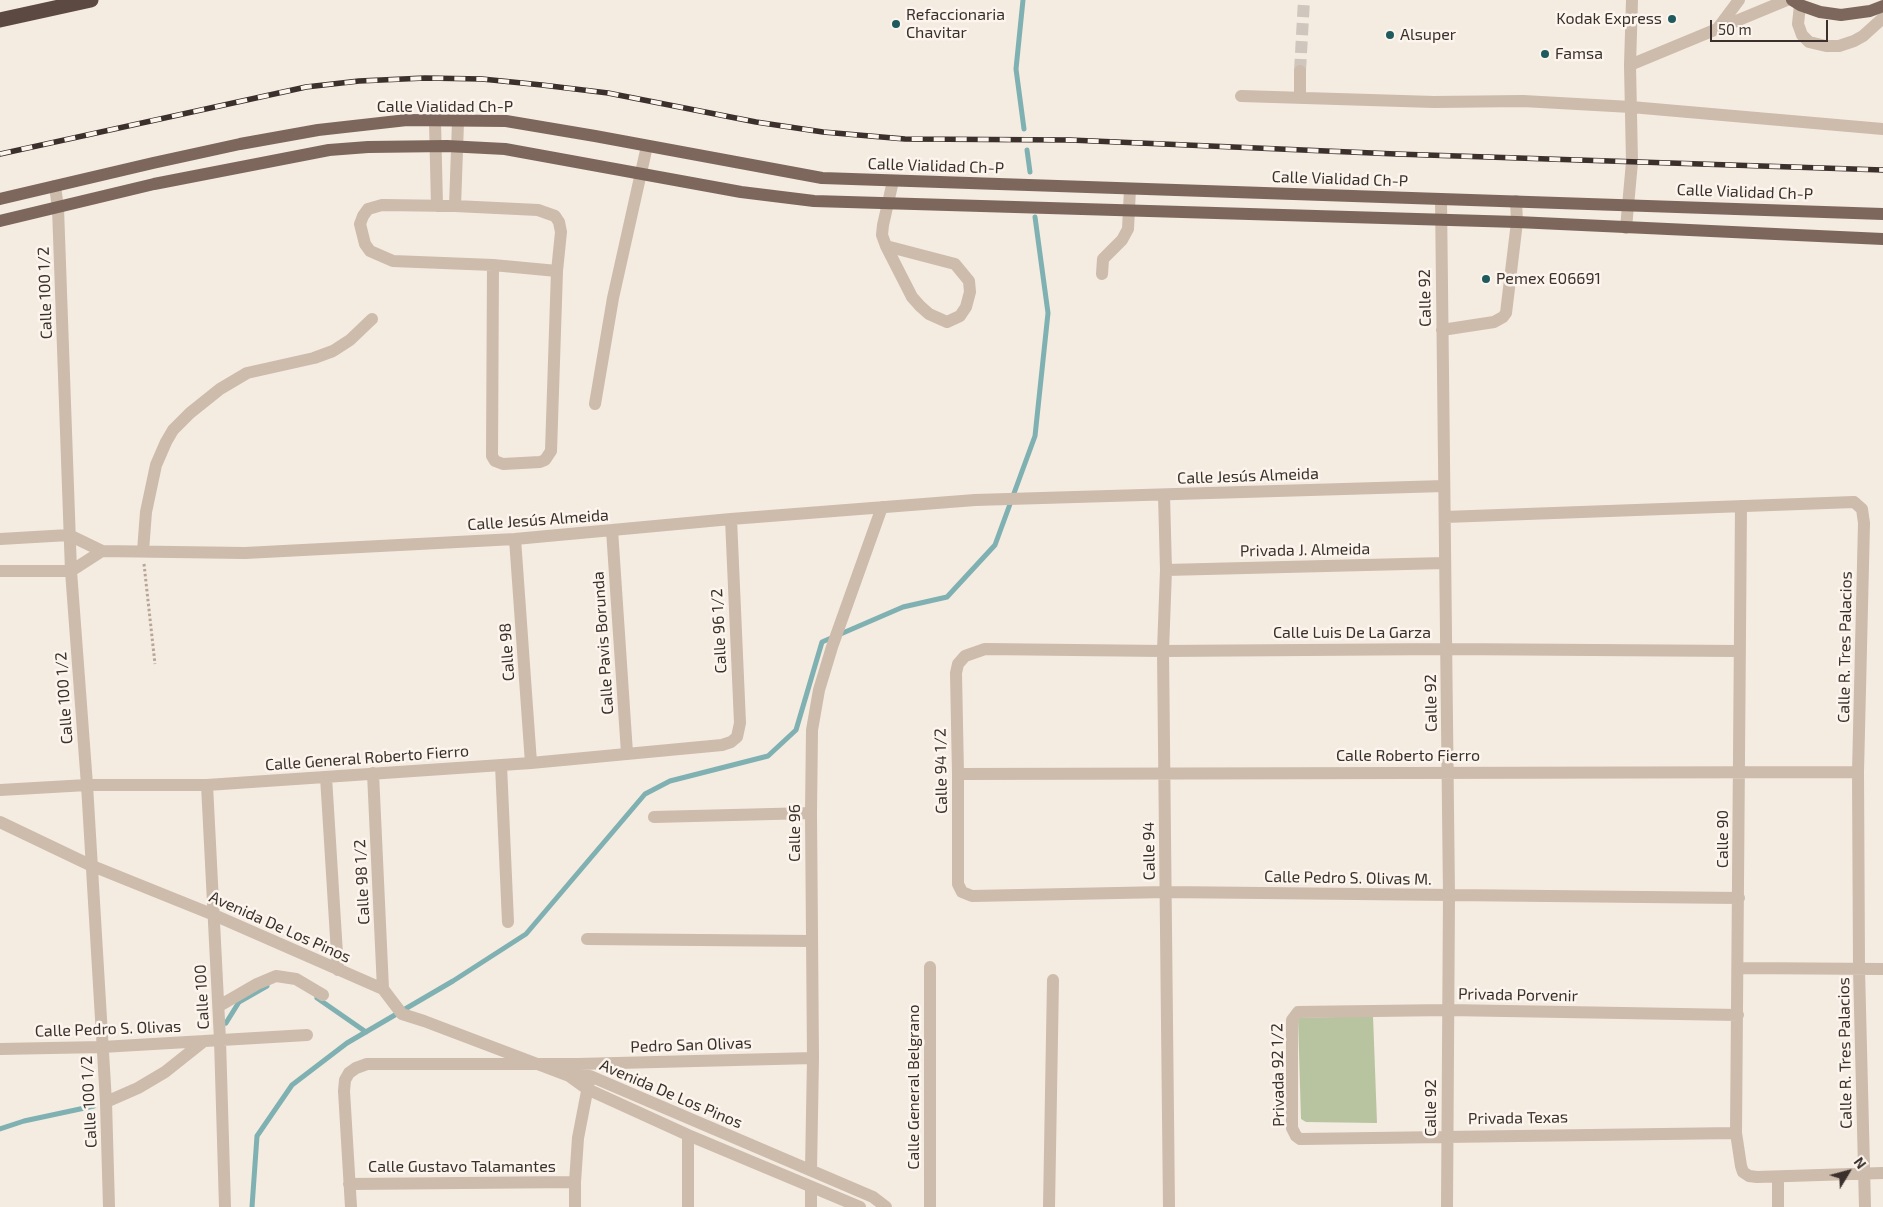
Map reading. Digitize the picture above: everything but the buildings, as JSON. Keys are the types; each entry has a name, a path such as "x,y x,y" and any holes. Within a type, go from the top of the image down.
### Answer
{"highway":[{"path":"0,20 91,0"}],"main road":[{"path":"1796,2 1820,12 1841,15 1870,11 1883,6"},
{"name":"Calle Vialidad Ch-P","path":"0,199 153,162 318,130 407,120 435,122 506,121 822,178 1883,214"},
{"path":"0,221 154,184 329,150 368,147 458,146 505,149 741,192 814,201 1517,222 1883,239"}],"street":[{"path":"1626,228 1632,162 1630,65 1632,0"},
{"path":"1718,28 1739,0"},
{"path":"1630,65 1787,0"},
{"path":"1796,2 1798,24 1802,34 1809,42 1826,46 1839,46 1854,41 1863,36 1883,18"},
{"path":"1300,71 1300,98"},
{"path":"1240,96 1434,102 1523,101 1631,107 1883,129"},
{"path":"435,122 437,206"},
{"path":"456,206 458,122"},
{"path":"595,404 613,298 647,146"},
{"path":"886,246 955,264 970,281 970,292 966,307 960,316 948,322 929,314 920,306 912,297 886,246 882,235 887,203 894,180"},
{"name":"Calle 100 1/2","path":"56,186 69,535 106,1102 110,1207"},
{"path":"1102,274 1103,259 1126,234 1130,211 1130,188"},
{"name":"Calle 92","path":"1441,199 1449,895 1447,1207"},
{"path":"1442,330 1494,322 1506,313 1517,222 1516,201"},
{"path":"492,265 492,456 495,461 503,464 540,462 546,460 551,451 561,232 556,216 549,212 538,210 456,206 382,206 368,209 360,224 365,244 370,251 393,261 492,265 558,271"},
{"path":"143,551 146,512 156,465 173,430 190,413 220,389 247,373 314,358 333,351 350,340 372,320"},
{"name":"Calle Jesús Almeida","path":"0,539 69,535 102,551 246,553 515,539 731,519 975,500 1444,486"},
{"name":"Calle 94","path":"1164,494 1166,570 1163,651 1169,1207"},
{"name":"Calle R. Tres Palacios","path":"1445,517 1854,502 1862,509 1864,533 1858,772 1859,969 1864,1207"},
{"name":"Calle 90","path":"1741,506 1739,968 1736,1132 1739,1159 1743,1172 1749,1176 1778,1177"},
{"name":"Calle 96","path":"811,1170 813,1058 812,730 820,690 832,647 882,507"},
{"name":"Calle 96 1/2","path":"731,519 740,724 734,741"},
{"name":"Calle Pavis Borunda","path":"612,530 627,753"},
{"name":"Calle 98","path":"515,539 531,763"},
{"path":"0,571 71,570 102,551"},
{"name":"Privada J. Almeida","path":"1166,570 1445,563"},
{"name":"Calle Luis De La Garza","path":"965,656 985,649 1163,651 1446,649 1740,651"},
{"name":"Calle 94 1/2","path":"959,888 956,673 958,664 965,656"},
{"name":"Calle General Roberto Fierro","path":"0,790 86,785 208,785 531,763 722,745 734,741"},
{"path":"501,765 508,922"},
{"name":"Calle Roberto Fierro","path":"958,774 1858,772"},
{"name":"Calle 98 1/2","path":"373,773 384,989"},
{"name":"Calle 98 1/2","path":"326,776 338,970"},
{"name":"Calle 100","path":"208,785 219,1006 225,1207"},
{"path":"654,817 811,813"},
{"name":"Avenida De Los Pinos","path":"0,822 90,865 214,915 384,989"},
{"name":"Calle Pedro S. Olivas M.","path":"959,888 962,892 972,896 1166,892 1739,898"},
{"path":"587,939 812,941"},
{"name":"Calle General Belgrano","path":"930,967 930,1207"},
{"path":"1739,968 1883,969"},
{"path":"219,1006 262,981 276,976 296,979 323,995"},
{"path":"1049,1207 1053,980"},
{"path":"384,989 402,1014 541,1064"},
{"name":"Privada Porvenir","path":"1298,1012 1448,1010 1738,1016"},
{"name":"Privada 92 1/2","path":"1298,1012 1292,1020 1292,1128 1296,1136 1300,1138"},
{"name":"Calle Pedro S. Olivas","path":"0,1049 102,1047 307,1035"},
{"path":"106,1102 138,1088 165,1072 204,1041"},
{"name":"Pedro San Olivas","path":"349,1184 344,1099 345,1080 349,1073 356,1068 376,1063 541,1064 590,1076 813,1058"},
{"name":"Avenida De Los Pinos","path":"541,1064 569,1076 590,1076 873,1197 886,1207"},
{"path":"575,1207 578,1138 590,1076"},
{"name":"Avenida De Los Pinos","path":"590,1076 688,1135 860,1207"},
{"name":"Privada Texas","path":"1300,1138 1736,1132"},
{"path":"688,1135 688,1207"},
{"path":"1778,1207 1778,1177 1883,1173"},
{"name":"Calle Gustavo Talamantes","path":"349,1184 575,1182"},
{"path":"349,1184 350,1207"},
{"path":"811,1187 811,1207"}],"path":[{"path":"143,551 154,664"}],"green space":[{"path":"1373,1016 1377,1123 1306,1122 1301,1119 1298,1018"}],"waterway":[{"path":"1023,0 1016,69 1024,129"},
{"path":"1027,150 1030,172"},
{"path":"252,1207 257,1136 292,1085 347,1043 453,981 526,934 645,794 670,781 768,756 796,730 822,642 903,607 947,597 995,545 1035,436 1048,313 1035,217"},
{"path":"226,1023 239,1002 267,986"},
{"path":"317,998 366,1032"},
{"path":"0,1129 24,1121 94,1106"}],"tunnel":[{"path":"1300,71 1304,0"}],"railway":[{"path":"0,154 306,87 359,81 425,78 482,79 608,93 756,122 823,132 905,139 1070,140 1396,154 1883,170"}],"place":[{"name":"Kodak Express","path":"1672,19"},
{"name":"Refaccionaria Chavitar","path":"896,24"},
{"name":"Alsuper","path":"1390,35"},
{"name":"Famsa","path":"1545,54"},
{"name":"Pemex E06691","path":"1486,279"}]}
